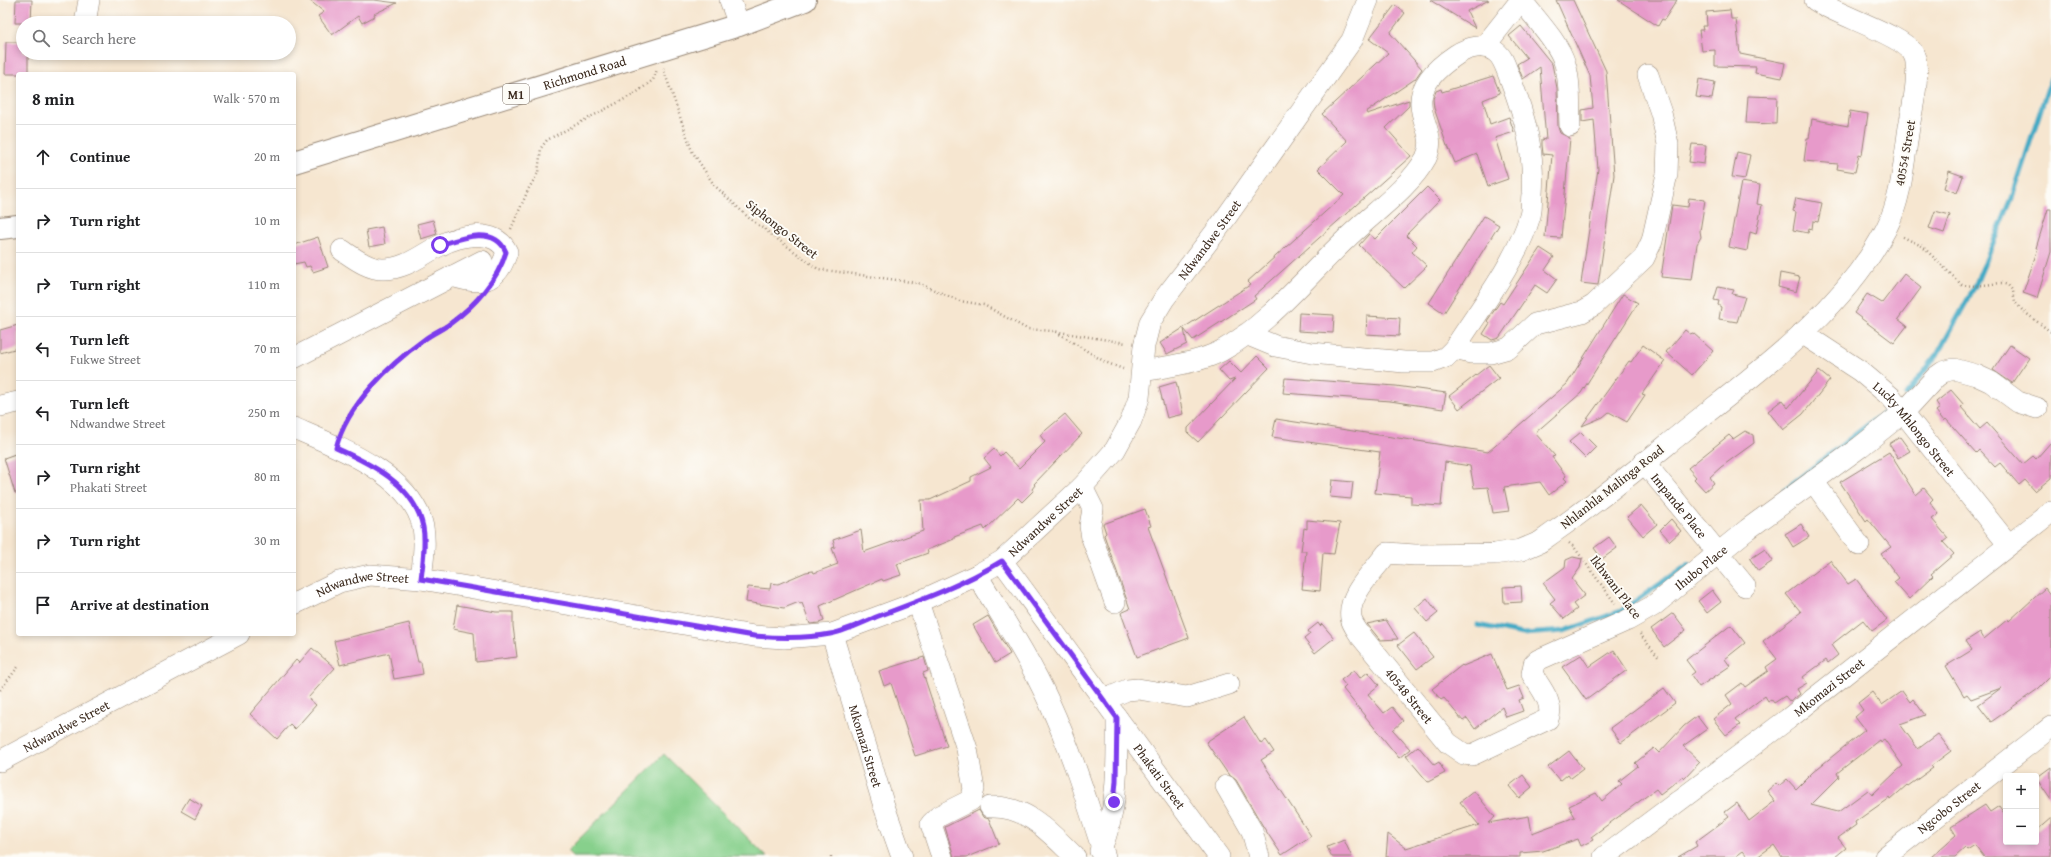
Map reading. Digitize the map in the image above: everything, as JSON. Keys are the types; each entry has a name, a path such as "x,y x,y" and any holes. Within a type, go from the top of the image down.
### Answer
{"highway":[{"name":"Richmond Road","path":"296,161 659,56 805,0"},
{"path":"0,228 16,226"}],"street":[{"path":"86,16 89,0"},
{"path":"730,0 739,25"},
{"name":"Ndwandwe Street","path":"296,603 338,582 370,575 421,579 754,636 784,638 811,637 832,634 918,602 978,575 1002,561 1082,487 1115,450 1131,421 1139,398 1144,346 1150,322 1164,299 1217,230 1352,40 1368,0"},
{"path":"1484,47 1521,0 1555,45 1565,63 1568,80 1570,126"},
{"name":"40554 Street","path":"1802,333 1852,282 1886,229 1896,201 1911,116 1916,77 1916,63 1913,53 1907,47 1878,31 1825,8 1815,0"},
{"path":"1142,374 1205,358 1220,351 1246,334 1404,185 1420,166 1430,147 1430,135 1420,107 1421,99 1432,75 1458,53 1470,48 1484,47 1494,50 1501,57 1523,111 1532,160 1530,214 1523,235 1510,260 1454,349 1446,357 1433,362 1404,362 1312,353 1275,346 1246,334"},
{"path":"1454,349 1471,353 1491,353 1508,348 1535,324 1545,320 1575,315 1594,305 1644,258 1652,241 1668,174 1668,144 1661,113 1648,75"},
{"path":"296,357 452,276 489,267 502,267 506,252 504,245 495,238 482,236 458,239 440,245 409,263 382,269 363,264 342,250"},
{"name":"Lucky Mhlongo Street","path":"1802,333 1860,371 1891,397 2008,544"},
{"name":"Nhlanhla Malinga Road","path":"1386,553 1415,555 1495,554 1521,550 1540,542 1732,392 1802,333"},
{"name":"Ihubo Place","path":"1548,719 1551,713 1550,705 1532,674 1534,664 1546,655 1628,620 1653,606 1812,481 1860,447 1904,412 1936,377 1943,372 1954,369 1982,378 2018,402 2037,408"},
{"path":"0,406 16,402"},
{"path":"296,429 365,462 398,484 410,498 418,512 423,527 424,546 421,579"},
{"name":"Impande Place","path":"1644,462 1745,586"},
{"path":"1812,481 1859,545"},
{"path":"1082,487 1093,508 1090,526 1092,538 1115,602"},
{"name":"Mkomazi Street","path":"1604,857 1788,719 2008,544 2051,512"},
{"name":"40548 Street","path":"1386,553 1356,595 1350,609 1351,620 1360,635 1448,743 1464,754 1472,755 1548,719"},
{"name":"Phakati Street","path":"1002,561 1219,857"},
{"path":"978,575 1023,653 1049,703 1067,745 1102,854"},
{"path":"918,602 967,749 974,789 971,800 939,816 931,824 942,857"},
{"name":"Mkomazi Street","path":"832,634 884,806 902,857"},
{"name":"Ndwandwe Street","path":"0,761 234,636"},
{"path":"1104,700 1127,690 1138,689 1187,697 1229,684"},
{"path":"1102,854 1114,802 1116,781 1117,718"},
{"name":"Ngcobo Street","path":"1885,857 2051,727"},
{"path":"1226,786 1252,831 1259,857"},
{"path":"990,807 1010,808 1026,814 1075,857"}],"path":[{"name":"Siphongo Street","path":"659,56 692,151 714,185 749,218 818,269 918,283 960,301 984,305 1027,329 1053,331 1144,346"},
{"path":"504,245 529,188 538,173 541,148 547,140 587,121 646,87 653,80 659,56"},
{"path":"1886,229 1922,246 1962,285 1975,286 2001,283 2008,285 2013,291 2015,302 2023,311 2051,332"},
{"path":"336,448 340,433 355,407 389,369 421,342 465,313 486,289 489,267"},
{"name":"Siphongo Street","path":"1053,331 1105,362 1142,374"},
{"name":"Ikhwani Place","path":"1554,532 1574,547 1628,620 1659,658"},
{"path":"0,690 18,667"}],"green space":[{"path":"664,754 767,857 573,857 567,851"}],"building":[{"path":"16,0 32,0 31,16 16,16 15,23"},
{"path":"309,0 374,0 397,3 374,14 375,16 362,23 358,16 332,35 318,16 324,12"},
{"path":"1430,0 1489,0 1467,11 1475,28"},
{"path":"1556,0 1573,0 1606,71 1614,175 1598,285 1581,283 1598,169 1594,120 1582,122 1582,110 1593,108 1590,76"},
{"path":"1618,0 1677,0 1664,20 1662,19 1658,26"},
{"path":"1395,5 1405,13 1390,33 1422,69 1415,79 1366,112 1367,114 1409,100 1409,106 1386,128 1411,156 1254,296 1256,299 1193,340 1184,329 1187,344 1167,354 1160,343 1250,285 1247,282 1344,195 1318,169 1347,141 1322,114 1388,53 1369,39"},
{"path":"1730,10 1731,19 1736,19 1740,54 1785,63 1782,78 1755,73 1756,67 1715,66 1715,50 1702,51 1699,30 1703,30 1702,26 1707,26 1706,12"},
{"path":"1521,26 1552,64 1557,88 1558,127 1560,133 1570,138 1561,238 1545,237 1552,155 1543,154 1542,139 1546,140 1540,67 1523,79 1517,64 1527,58 1509,36"},
{"path":"6,42 16,42 16,60 28,60 28,72 5,74"},
{"path":"1493,76 1500,93 1483,100 1490,124 1509,117 1514,132 1495,138 1508,179 1488,186 1477,154 1455,163 1447,146 1434,108 1433,99 1436,91 1441,89 1442,92"},
{"path":"1699,79 1715,82 1712,99 1696,97"},
{"path":"1748,96 1777,97 1776,124 1746,123"},
{"path":"1850,111 1868,114 1862,155 1859,154 1855,172 1837,169 1838,164 1804,161 1807,138 1809,138 1812,119 1848,126"},
{"path":"1692,144 1706,145 1704,164 1689,162"},
{"path":"1737,152 1750,155 1745,179 1732,177"},
{"path":"1949,171 1963,176 1957,193 1944,188"},
{"path":"1741,182 1760,185 1757,204 1762,205 1756,234 1750,232 1747,251 1729,247"},
{"path":"1427,187 1440,200 1406,235 1417,246 1412,252 1427,266 1404,288 1359,245 1369,234 1375,239"},
{"path":"1689,198 1705,200 1700,231 1701,237 1697,244 1692,280 1661,277 1672,205 1688,207"},
{"path":"1796,198 1822,203 1818,222 1813,221 1812,229 1809,228 1808,233 1793,230 1796,212 1793,211"},
{"path":"2048,209 2051,209 2051,252 2037,298 2023,293 2038,248 2036,248"},
{"path":"1935,211 1950,215 1944,233 1929,228"},
{"path":"1484,216 1499,225 1444,313 1429,303"},
{"path":"433,220 437,234 421,239 417,224"},
{"path":"382,227 385,244 369,247 366,230"},
{"path":"318,237 328,267 313,272 310,266 306,267 304,262 296,264 296,244"},
{"path":"1540,248 1554,257 1545,270 1557,279 1547,293 1535,285 1499,338 1492,340 1483,334 1490,323 1487,321 1500,302 1503,304"},
{"path":"1780,273 1800,277 1796,292 1778,287"},
{"path":"1904,274 1921,288 1898,319 1907,326 1894,343 1854,313 1867,294 1882,303"},
{"path":"1718,287 1734,290 1732,294 1745,297 1737,322 1719,319 1721,307 1718,305 1719,301 1714,300"},
{"path":"1623,294 1638,303 1581,393 1535,433 1555,456 1552,457 1566,476 1564,478 1567,481 1549,495 1540,482 1504,487 1509,511 1493,513 1488,487 1474,488 1470,466 1445,462 1441,506 1411,504 1411,496 1375,493 1380,452 1272,437 1276,419 1488,452 1567,384"},
{"path":"1299,313 1334,315 1333,333 1298,331"},
{"path":"1367,316 1400,318 1399,336 1366,334"},
{"path":"16,326 16,349 0,353 0,330"},
{"path":"1685,330 1690,334 1693,333 1713,351 1692,375 1666,352"},
{"path":"1643,345 1665,361 1642,394 1645,395 1627,422 1609,412 1603,417 1582,426 1629,361 1631,362"},
{"path":"2010,345 2029,358 2012,383 1993,370"},
{"path":"1257,356 1269,368 1198,442 1188,433 1188,428 1235,379 1229,381 1219,370 1229,361 1241,373"},
{"path":"1489,365 1499,378 1459,409 1449,396"},
{"path":"1819,371 1830,380 1803,414 1783,430 1768,411 1782,400 1788,408"},
{"path":"1285,378 1396,386 1446,393 1443,409 1390,401 1283,393"},
{"path":"1176,382 1183,414 1167,418 1159,387"},
{"path":"1951,390 1964,405 1961,407 1980,429 1987,423 2023,464 2033,456 2036,459 2051,442 2051,478 2035,491 2025,480 2019,485 2000,463 1995,467 1979,450 1976,453 1946,419 1944,421 1936,411 1940,408 1936,402"},
{"path":"1065,414 1082,434 1034,484 1035,485 1032,489 1033,491 1022,502 1018,498 985,530 983,526 954,537 954,539 927,550 928,553 897,564 901,575 883,581 882,579 820,606 824,621 819,623 810,624 802,603 800,604 799,602 784,608 746,602 748,587 770,589 771,583 778,584 806,572 813,571 814,573 838,564 832,548 835,547 833,540 861,530 864,552 923,531 921,500 930,500 971,481 971,477 991,467 984,458 994,449 1000,456 1004,452 1019,468 1045,442 1040,435"},
{"path":"1745,431 1753,435 1754,443 1710,477 1714,483 1705,491 1694,479 1696,477 1688,468 1729,435 1733,439"},
{"path":"1581,432 1596,447 1585,458 1569,442"},
{"path":"1900,437 1910,451 1898,458 1889,444"},
{"path":"1889,452 1916,495 1924,488 1933,499 1930,502 1939,514 1932,519 1948,538 1943,542 1954,554 1931,574 1933,576 1909,599 1894,582 1899,578 1881,554 1891,547 1868,519 1866,521 1840,482"},
{"path":"16,454 16,493 15,493 4,458"},
{"path":"1332,480 1353,482 1351,499 1330,497"},
{"path":"1641,505 1657,524 1643,536 1627,517"},
{"path":"1145,509 1151,526 1148,527 1189,638 1137,657 1121,613 1130,609 1104,535 1106,533 1103,524"},
{"path":"1671,519 1681,531 1670,541 1660,530"},
{"path":"1307,520 1340,523 1334,554 1323,553 1320,591 1302,589 1306,551 1301,551 1304,528 1307,529"},
{"path":"1801,524 1809,537 1793,547 1785,534"},
{"path":"1609,537 1617,548 1602,559 1594,548"},
{"path":"1765,549 1773,561 1758,571 1750,559"},
{"path":"1573,557 1582,559 1580,568 1572,579 1585,595 1573,604 1577,609 1564,619 1550,603 1555,599 1543,583 1565,567 1566,560"},
{"path":"1830,560 1848,584 1856,579 1887,620 1872,631 1863,620 1831,645 1838,655 1828,663 1826,660 1803,677 1807,683 1797,689 1800,694 1790,702 1785,696 1774,703 1771,699 1768,701 1765,696 1735,719 1740,725 1726,735 1713,719 1732,704 1726,695 1742,683 1745,687 1768,671 1766,667 1777,659 1763,641 1801,612 1786,594"},
{"path":"1521,586 1522,602 1504,603 1503,587"},
{"path":"2045,588 2051,596 2051,676 2038,689 1991,722 1978,705 2001,688 1971,699 1967,694 1964,696 1946,666 1972,650 1966,641 1980,632 1984,639 2008,619 2009,621"},
{"path":"1712,590 1721,602 1707,613 1698,601"},
{"path":"1427,598 1438,613 1427,622 1415,608"},
{"path":"457,605 496,612 513,612 513,626 517,657 476,662 474,633 453,629"},
{"path":"1673,613 1686,630 1664,647 1651,629"},
{"path":"988,616 1010,654 995,663 973,625"},
{"path":"1386,620 1398,639 1380,640 1367,624"},
{"path":"409,623 418,662 421,662 423,674 394,679 389,653 340,665 334,641"},
{"path":"1318,623 1320,626 1322,624 1334,638 1315,653 1304,639 1310,634 1308,631"},
{"path":"1731,625 1745,643 1725,659 1730,666 1699,687 1691,675 1695,672 1686,660"},
{"path":"1414,633 1433,657 1417,669 1398,645"},
{"path":"312,648 335,668 308,698 316,705 295,729 290,724 277,739 250,714 296,660 299,663"},
{"path":"1614,650 1627,670 1586,700 1562,667 1581,655 1589,667"},
{"path":"1492,654 1507,690 1519,686 1524,698 1519,700 1523,711 1506,717 1502,707 1475,729 1467,718 1463,721 1444,698 1441,700 1432,689 1462,665 1463,666"},
{"path":"924,657 928,671 923,673 947,746 915,756 891,683 884,686 879,671"},
{"path":"1354,670 1360,678 1368,672 1379,685 1368,694 1384,713 1392,707 1403,721 1393,730 1410,749 1399,758 1343,689 1346,686 1341,680"},
{"path":"1664,688 1675,703 1621,743 1610,728"},
{"path":"1902,691 1910,702 1913,699 1925,715 1900,724 1918,749 1938,734 1951,751 1931,766 1933,768 1908,786 1907,785 1890,800 1889,798 1855,822 1856,825 1838,838 1846,848 1835,857 1782,857 1774,845 1757,857 1748,857 1743,851 1735,857 1678,857 1697,846 1695,842 1729,817 1725,812 1737,803 1749,821 1775,801 1767,791 1776,783 1779,786 1787,779 1796,789 1813,772 1865,730 1855,717 1863,710 1858,703 1872,692 1882,705","holes":["1884,739 1903,766 1872,795 1868,790 1838,812 1811,805 1839,777 1837,773 1879,740 1880,742"]},
{"path":"1697,716 1707,729 1683,746 1700,762 1684,779 1682,777 1660,794 1656,789 1591,837 1593,840 1581,846 1578,839 1543,851 1520,853 1520,857 1386,857 1388,834 1406,848 1479,825 1460,802 1474,791 1495,817 1488,823 1529,816 1532,833 1575,817 1569,806 1596,793 1602,801 1622,784 1619,781 1638,766 1635,763 1654,748 1659,753 1684,726"},
{"path":"1244,717 1261,744 1266,740 1274,752 1261,760 1311,836 1282,855 1264,828 1236,780 1228,774 1206,742"},
{"path":"1418,746 1434,765 1439,762 1445,773 1428,782 1406,756"},
{"path":"1569,751 1583,769 1571,778 1568,774 1560,781 1548,767"},
{"path":"2051,767 2051,800 2039,782 2039,776"},
{"path":"1523,775 1532,787 1519,798 1509,786"},
{"path":"189,798 202,806 195,819 181,811"},
{"path":"1985,805 1990,812 1999,806 2003,812 2003,845 2039,845 2039,828 2051,818 2051,857 1984,857 1975,845 1967,850 1965,848 1955,857 1931,857 1956,835 1951,827"},
{"path":"979,810 983,817 989,819 999,844 967,857 954,857 945,827"},
{"path":"1344,840 1352,857 1332,857 1327,847"}],"waterway":[{"path":"1906,395 1937,355 1975,286 2012,198 2051,78"},
{"path":"1784,490 1883,413"},
{"path":"1477,625 1523,634 1564,631 1621,611 1689,564"}],"route":[{"path":"440,245 458,239 482,236 495,238 504,245 506,252 502,267 486,289 465,313 404,354 355,407 344,423 336,448 365,462 398,484 410,498 418,512 423,527 424,546 421,579 754,636 784,638 811,637 832,634 918,602 984,572 1002,561 1117,718 1116,781 1114,802"}]}
